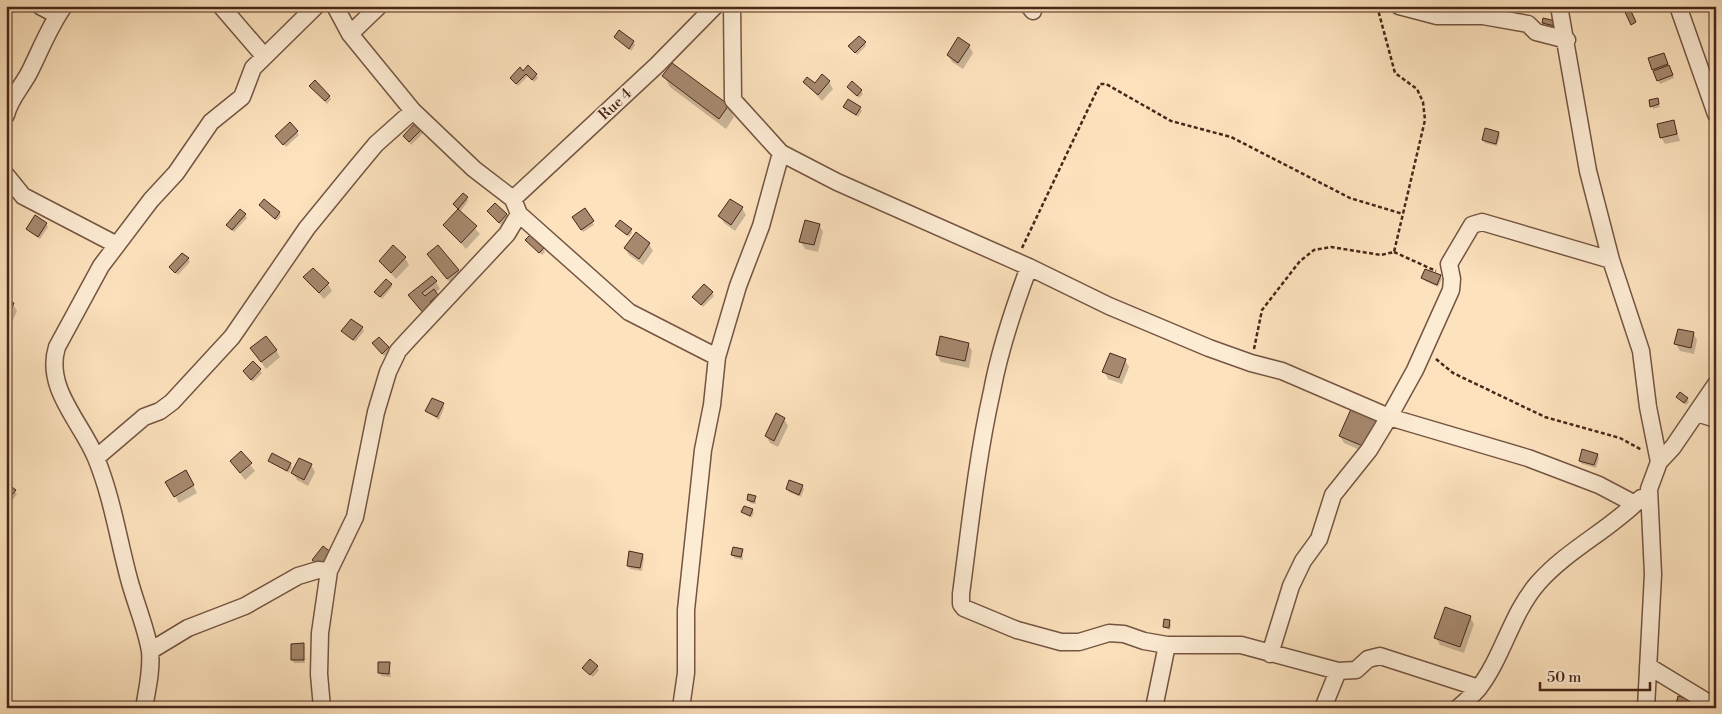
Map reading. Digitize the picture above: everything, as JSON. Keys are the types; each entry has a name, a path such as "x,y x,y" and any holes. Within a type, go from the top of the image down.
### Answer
{"street":[{"path":"6,116 12,99 30,72 42,40 60,11 40,6"},
{"path":"221,6 264,56"},
{"path":"144,708 150,667 150,651 128,575 117,522 96,458 63,398 53,360 57,348 101,266 151,200 176,174 211,122 242,97 253,68 316,6"},
{"path":"335,6 350,34 413,112 629,312 717,357"},
{"path":"350,34 380,6"},
{"name":"Rue 4","path":"322,708 320,633 329,571 355,517 376,412 388,372 398,351 512,229 516,206 715,6"},
{"path":"732,6 733,100 781,153 837,182 1023,264 1109,306 1251,363 1282,371 1389,417 1528,458 1599,485 1635,504"},
{"path":"1399,6 1437,16 1483,16 1528,24 1536,32 1567,40"},
{"path":"1559,6 1567,40 1588,172 1611,260 1642,351 1648,406 1659,462"},
{"path":"1678,6 1716,114"},
{"path":"96,458 144,418 160,411 172,402 232,337 307,228 376,144 413,112"},
{"path":"681,708 686,673 686,610 703,450 712,405 717,357 738,286 761,226 781,153"},
{"path":"6,175 23,196 85,226 117,245"},
{"path":"1270,654 1291,586 1303,561 1319,539 1333,495 1369,450 1415,370 1423,348 1451,290 1452,279 1449,264 1474,223 1482,222 1527,234 1611,260"},
{"path":"1023,264 992,389 976,480 961,604 964,608 1017,630 1061,642 1079,642 1109,633 1124,634 1144,641 1167,645 1241,645 1338,671 1356,670 1368,659 1380,656 1478,688"},
{"path":"1458,708 1478,688 1500,650 1515,618 1538,584 1570,553 1635,504 1649,489 1659,462 1673,447 1716,384"},
{"path":"1697,412 1716,419"},
{"path":"1646,708 1653,574 1649,489"},
{"path":"150,651 188,628 245,606 298,576 318,570 329,571"},
{"path":"1154,708 1167,645"},
{"path":"1648,666 1708,703 1716,705"},
{"path":"1323,708 1338,671"}],"path":[{"path":"1377,6 1395,74 1417,89 1423,102 1425,120 1394,252"},
{"path":"1023,264 1100,84 1106,84 1171,121 1231,136 1350,198 1403,214"},
{"path":"1251,363 1262,310 1300,261 1314,250 1331,247 1381,255 1394,252 1452,279"},
{"path":"1423,348 1453,373 1545,417 1620,438 1659,462"}],"building":[{"path":"1630,9 1636,22 1631,25 1625,12"},
{"path":"1543,18 1560,22 1559,27 1542,23"},
{"path":"619,30 634,41 629,49 614,37"},
{"path":"859,36 866,42 855,53 848,46"},
{"path":"958,37 970,45 958,63 947,55"},
{"path":"1664,53 1668,64 1652,70 1648,58"},
{"path":"672,63 729,105 719,119 662,76"},
{"path":"528,65 537,74 532,80 526,74 516,84 510,78 520,67 523,71"},
{"path":"1669,65 1673,75 1657,81 1653,71"},
{"path":"822,74 830,81 818,95 803,82 807,77 815,83"},
{"path":"315,80 330,96 325,101 309,86"},
{"path":"852,81 862,90 857,96 847,87"},
{"path":"1658,98 1659,104 1650,107 1649,100"},
{"path":"848,99 861,107 856,115 843,107"},
{"path":"1674,120 1677,134 1660,138 1657,124"},
{"path":"290,122 298,131 283,145 275,136"},
{"path":"416,122 422,129 409,142 403,136"},
{"path":"1485,128 1499,132 1496,144 1482,140"},
{"path":"463,193 468,197 458,209 453,204"},
{"path":"264,199 280,212 275,219 259,205"},
{"path":"730,199 743,207 731,225 718,216"},
{"path":"495,203 507,214 499,223 487,211"},
{"path":"585,208 594,221 581,230 572,217"},
{"path":"240,209 246,214 232,230 226,225"},
{"path":"458,209 477,226 461,243 443,225"},
{"path":"35,215 47,223 38,237 26,229"},
{"path":"620,220 632,229 627,235 615,226"},
{"path":"805,220 820,224 814,245 799,242"},
{"path":"636,232 650,243 639,259 624,248"},
{"path":"530,235 544,248 539,253 525,240"},
{"path":"393,245 406,257 391,273 379,261"},
{"path":"438,245 459,270 447,279 427,254"},
{"path":"182,253 189,258 175,273 169,267"},
{"path":"313,268 329,283 319,293 303,277"},
{"path":"1425,269 1441,275 1437,285 1421,278"},
{"path":"432,276 437,281 422,293 425,296 434,289 438,295 430,302 434,307 425,315 408,295"},
{"path":"386,279 392,284 380,297 374,292"},
{"path":"704,284 713,292 701,305 692,297"},
{"path":"6,299 14,303 6,320"},
{"path":"351,319 363,327 353,340 341,331"},
{"path":"1678,329 1694,332 1691,348 1674,344"},
{"path":"266,336 277,350 261,362 250,348"},
{"path":"940,336 969,343 965,361 936,355"},
{"path":"379,337 389,347 382,354 372,343"},
{"path":"1110,353 1126,359 1119,378 1102,372"},
{"path":"253,361 261,369 251,380 243,371"},
{"path":"1680,392 1688,398 1684,403 1676,397"},
{"path":"432,398 444,403 437,417 425,411"},
{"path":"1351,409 1377,420 1365,447 1339,436"},
{"path":"776,413 785,418 774,441 765,436"},
{"path":"1582,449 1598,454 1594,465 1579,461"},
{"path":"241,451 252,463 240,473 230,461"},
{"path":"272,453 291,463 287,471 268,461"},
{"path":"299,458 312,464 304,480 291,473"},
{"path":"186,470 194,485 174,497 165,482"},
{"path":"789,480 803,485 799,495 786,489"},
{"path":"9,485 16,490 6,503 6,489"},
{"path":"748,494 756,496 754,502 747,500"},
{"path":"744,506 753,509 750,516 741,512"},
{"path":"323,546 332,553 321,567 312,560"},
{"path":"733,547 743,549 741,557 731,555"},
{"path":"629,551 643,554 640,568 627,566"},
{"path":"1445,607 1471,616 1460,647 1434,638"},
{"path":"1164,619 1170,620 1169,628 1163,627"},
{"path":"304,643 304,660 291,660 291,644"},
{"path":"590,659 598,666 590,675 582,668"},
{"path":"378,662 390,662 389,674 378,673"},
{"path":"1678,696 1695,700 1693,708 1676,704"}]}
